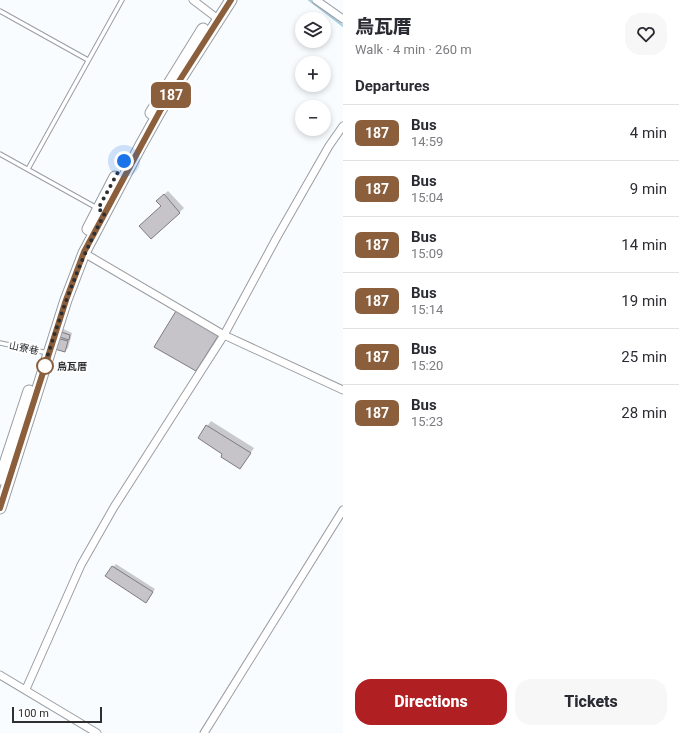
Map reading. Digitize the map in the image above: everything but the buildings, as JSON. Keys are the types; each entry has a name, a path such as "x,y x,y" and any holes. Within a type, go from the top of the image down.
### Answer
{"main road":[{"path":"0,508 69,271 85,234 101,211 160,111 215,17 222,0"},
{"path":"215,17 231,0"},
{"path":"0,479 45,352 101,211"}],"street":[{"path":"193,0 215,17"},
{"path":"316,0 343,19"},
{"path":"26,689 81,564 114,507 224,335 328,146 343,126"},
{"path":"84,252 224,335 343,390"},
{"path":"204,733 343,510"},
{"path":"0,675 26,689 97,733"},
{"path":"82,733 84,725"}],"lane":[{"path":"28,169 122,0"},
{"path":"0,11 88,60"},
{"path":"0,154 101,211"},
{"name":"山寮巷","path":"0,343 45,352"}],"waterway":[{"path":"309,0 343,26"}],"bus line":[{"name":"187","path":"0,508 66,300 84,252 160,111 231,0"}],"place":[{"name":"烏瓦厝","path":"45,366"}],"route":[{"path":"45,366 44,367 74,277 84,252 105,213 98,209 124,161"}]}
